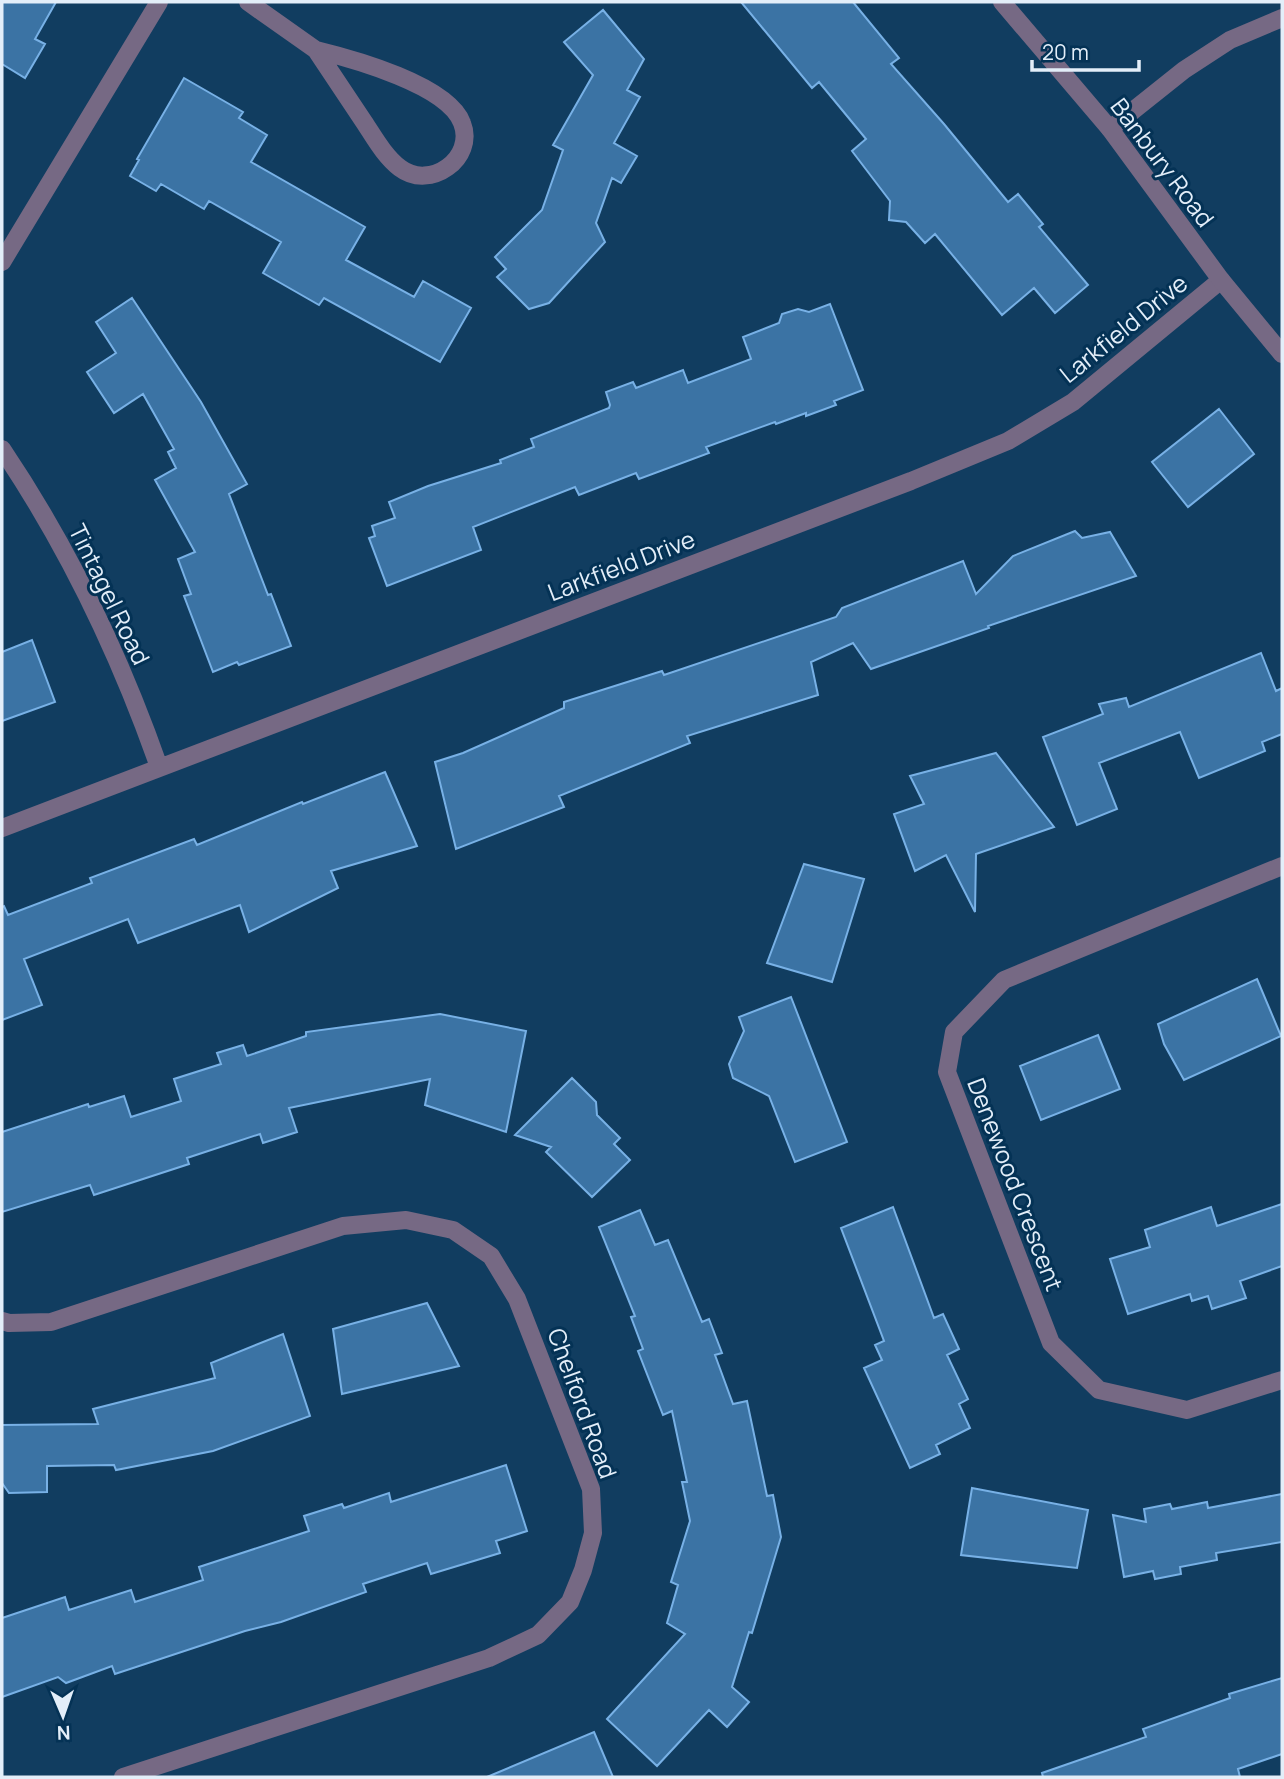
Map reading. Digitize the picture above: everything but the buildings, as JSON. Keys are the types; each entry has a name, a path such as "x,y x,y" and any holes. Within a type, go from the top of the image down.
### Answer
{"street":[{"path":"2,262 159,2"},
{"path":"248,2 316,50 367,63 419,86 447,104 462,121 466,141 461,155 449,168 434,174 418,175 401,170 373,136 316,50"},
{"name":"Banbury Road","path":"1002,2 1111,129 1221,280 1282,354"},
{"path":"1111,129 1184,70 1230,40 1282,19"},
{"name":"Larkfield Drive","path":"2,828 911,481 1008,441 1073,402 1221,280"},
{"name":"Tintagel Road","path":"2,449 37,501 92,607 159,767"},
{"name":"Denewood Crescent","path":"1282,866 1004,980 954,1032 947,1072 1051,1343 1099,1390 1187,1410 1282,1380"},
{"name":"Chelford Road","path":"2,1321 51,1322 343,1226 407,1220 453,1230 491,1256 517,1299 591,1489 593,1533 583,1570 570,1602 538,1635 489,1658 123,1777"}]}
